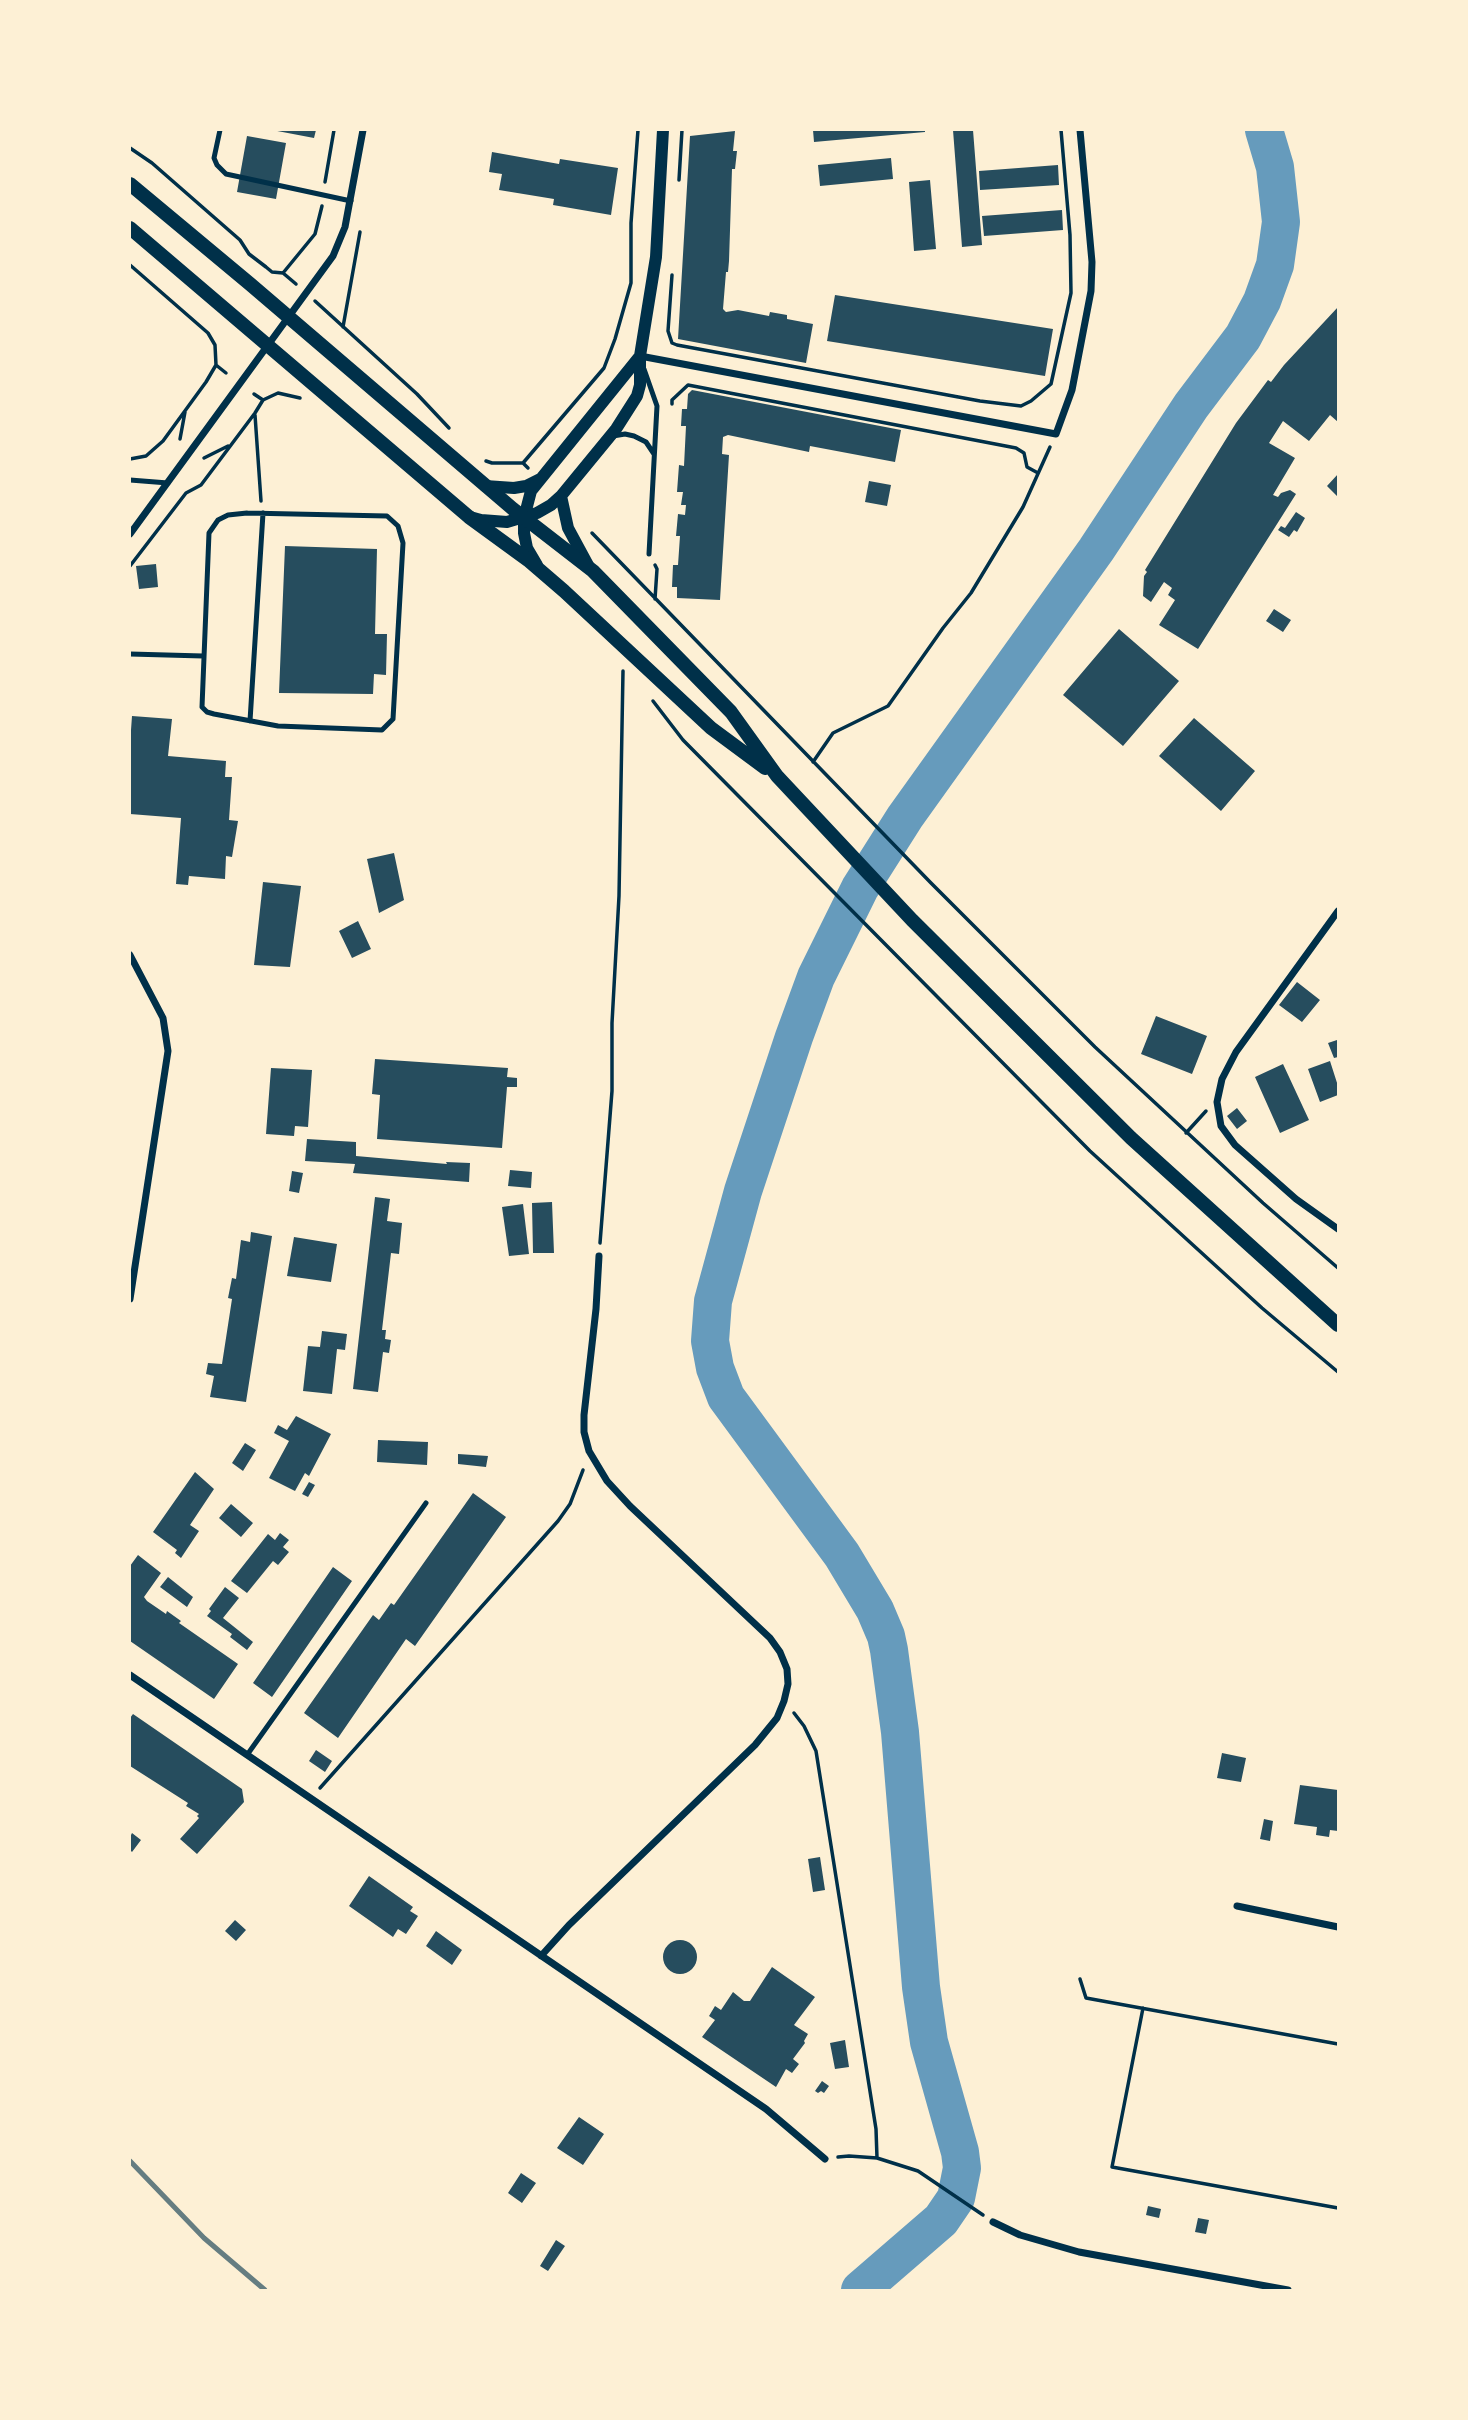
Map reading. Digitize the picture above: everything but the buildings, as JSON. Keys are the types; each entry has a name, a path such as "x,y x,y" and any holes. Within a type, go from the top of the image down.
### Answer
{"main road":[{"path":"130,184 524,518 593,571 730,712 777,776 912,920 1123,1130 1339,1325"},
{"path":"130,228 470,517 543,573 711,729 777,776"}],"street":[{"path":"130,534 333,256 345,227 363,130"},
{"path":"470,517 494,522 524,518 537,513 561,496 626,415 637,396 640,385 640,356 656,257 663,130"},
{"path":"640,356 1056,434 1072,390 1091,291 1092,262 1080,130"},
{"path":"543,573 527,548 524,518 531,491 640,356"},
{"path":"485,485 514,488 540,479"},
{"path":"561,496 575,544 593,571"},
{"path":"1339,911 1236,1052 1222,1079 1217,1101 1221,1126 1235,1145 1296,1199 1339,1229"},
{"path":"130,955 163,1018 169,1049 130,1299"},
{"path":"541,1956 569,1925 755,1745 777,1718 785,1701 788,1684 787,1669 770,1639 627,1503 607,1481 589,1451 583,1420 596,1309 599,1256"},
{"path":"130,1675 766,2109 825,2159"},
{"path":"1237,1906 1339,1927"},
{"path":"993,2222 1020,2235 1080,2252 1288,2291"}],"lane":[{"path":"220,130 214,158 226,174 351,201"},
{"path":"640,356 657,407 649,554"},
{"path":"607,439 625,434 634,436 646,442 654,454"},
{"path":"130,480 168,483"},
{"path":"250,721 263,513"},
{"path":"263,513 387,516 398,526 402,543 393,719 387,726 377,731 278,726 214,714 202,707 209,533 218,520 228,515 263,513"},
{"path":"130,654 203,656"},
{"path":"247,1755 426,1503"}],"path":[{"path":"523,463 604,368 615,340 631,284 631,223 638,130"},
{"path":"679,182 682,130"},
{"path":"673,263 668,331 672,343 980,401 1021,406 1051,384 1071,293 1070,235 1061,130"},
{"path":"130,265 208,332 215,345 216,365 157,448 141,458 130,459"},
{"path":"216,365 226,373"},
{"path":"671,413 672,400 688,385 1016,448 1024,453 1027,467 1038,472"},
{"path":"130,566 186,493 201,485 263,400 278,393 303,400"},
{"path":"254,394 263,400"},
{"path":"254,413 263,513"},
{"path":"813,762 833,733 888,706 971,593 1023,507 1056,434"},
{"path":"483,460 492,463 523,463 540,479"},
{"path":"585,526 847,798 1095,1047 1263,1203 1339,1268"},
{"path":"655,599 657,569 661,561"},
{"path":"599,1256 612,1091 623,669 633,678"},
{"path":"650,698 683,740 1090,1151 1262,1308 1339,1372"},
{"path":"1186,1133 1217,1101"},
{"path":"310,1799 560,1518 573,1496 589,1451"},
{"path":"785,1701 804,1726 816,1751 876,2129 877,2158"},
{"path":"1080,1979 1086,1998 1339,2044"},
{"path":"1143,2008 1112,2167 1339,2208"},
{"path":"825,2159 849,2156 877,2158 918,2171 993,2222"}],"waterway":[{"path":"860,2290 941,2220 956,2198 962,2168 960,2152 929,2042 921,1987 900,1732 889,1650 875,1610 842,1555 726,1397 715,1368 710,1341 713,1301 743,1191 794,1037 816,977 860,888 905,817 1096,550 1191,406 1243,337 1262,301 1275,265 1281,222 1275,167 1264,130"}],"railway":[{"path":"130,2161 204,2238 265,2290"}]}
